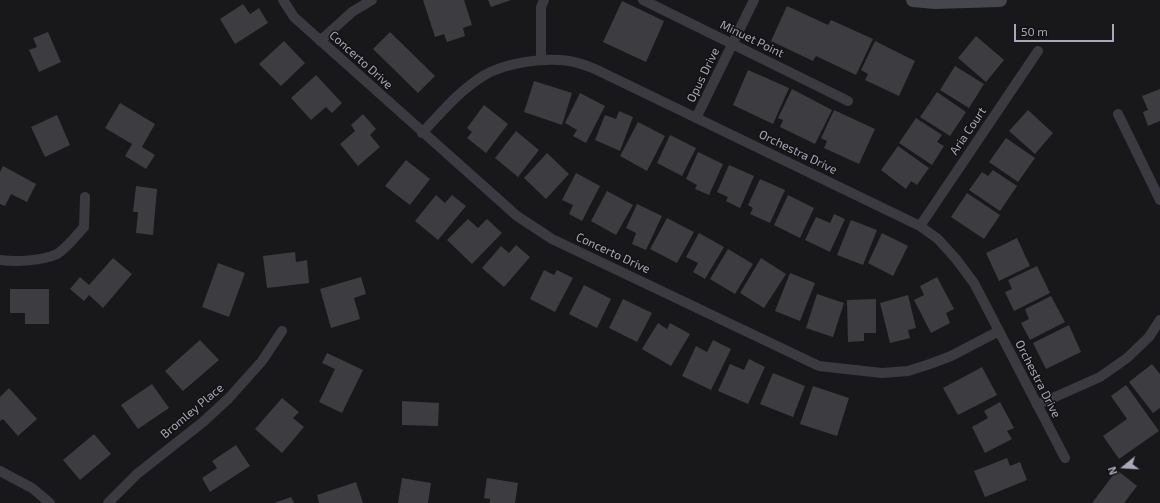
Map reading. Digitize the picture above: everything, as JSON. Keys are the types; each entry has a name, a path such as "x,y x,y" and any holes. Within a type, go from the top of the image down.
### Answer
{"street":[{"name":"Concerto Drive","path":"283,0 294,17 422,133 517,216 552,239 819,366 882,373 908,371 951,356 999,331"},
{"path":"320,41 352,12 372,0"},
{"path":"541,60 541,7 544,0"},
{"name":"Minuet Point","path":"643,0 848,101"},
{"name":"Opus Drive","path":"696,118 754,0"},
{"path":"913,0 943,2 1000,0"},
{"name":"Aria Court","path":"920,226 1038,51"},
{"name":"Orchestra Drive","path":"422,133 461,93 483,76 509,65 541,60 569,61 595,69 920,226 938,239 956,259 974,283 1064,458"},
{"path":"1118,114 1160,200"},
{"path":"0,260 14,261 34,259 56,254 84,227 85,198"},
{"path":"1037,405 1100,377 1121,362 1149,337 1160,320"},
{"name":"Bromley Place","path":"108,503 137,474 203,422 229,398 262,361 282,331"},
{"path":"0,471 32,488 50,503"}],"building":[{"path":"423,0 464,0 472,25 463,28 465,36 447,42 444,34 435,37"},
{"path":"488,0 511,0 491,7"},
{"path":"622,1 664,21 646,62 603,42"},
{"path":"243,4 250,14 259,8 268,23 235,44 220,19"},
{"path":"787,6 828,25 831,20 873,39 856,75 816,56 813,61 771,41"},
{"path":"48,32 61,62 39,72 29,50 37,47 33,38"},
{"path":"390,32 435,76 418,93 373,49"},
{"path":"976,36 1004,60 986,82 958,58"},
{"path":"284,41 305,63 281,86 259,64"},
{"path":"875,41 915,61 899,96 865,80 868,74 861,70"},
{"path":"955,66 984,84 969,108 940,90"},
{"path":"748,70 789,88 773,124 733,105"},
{"path":"316,75 342,103 332,113 326,107 311,120 291,98"},
{"path":"534,81 572,93 562,125 524,112"},
{"path":"792,89 832,110 815,144 780,127 783,120 778,118"},
{"path":"1160,89 1160,121 1148,126 1143,112 1148,110 1142,96"},
{"path":"937,92 966,112 950,136 920,117"},
{"path":"580,93 605,106 586,143 573,136 577,130 565,123"},
{"path":"120,103 155,124 142,147 155,155 146,169 125,156 132,144 105,128"},
{"path":"484,105 508,124 486,153 467,138 472,132 467,128"},
{"path":"834,110 875,129 859,164 824,148 827,141 821,138"},
{"path":"1028,110 1053,133 1035,154 1009,131"},
{"path":"619,111 633,117 620,151 595,140 605,115 616,119"},
{"path":"363,114 376,129 370,135 380,147 358,166 340,144 355,131 351,125"},
{"path":"57,115 70,145 45,157 31,127"},
{"path":"916,118 942,135 937,142 944,146 932,165 899,143"},
{"path":"638,122 665,136 647,171 620,156"},
{"path":"516,131 539,150 518,177 495,158"},
{"path":"670,135 696,148 682,176 657,163"},
{"path":"1006,138 1035,158 1018,182 989,162"},
{"path":"898,146 929,168 917,185 911,181 906,189 881,170"},
{"path":"698,152 723,164 709,195 695,189 697,185 686,179"},
{"path":"547,153 569,174 546,199 524,178"},
{"path":"406,160 430,179 410,205 385,186"},
{"path":"729,165 754,176 740,208 726,201 728,197 717,192"},
{"path":"3,166 36,184 27,202 11,194 5,206 0,204 0,172"},
{"path":"993,170 1017,186 1000,211 969,190 982,172 988,176"},
{"path":"576,173 600,186 582,221 569,214 573,205 562,200"},
{"path":"760,179 785,190 770,223 750,214 753,208 748,205"},
{"path":"136,186 157,189 153,235 136,233 138,212 133,212"},
{"path":"607,191 633,205 616,235 591,221"},
{"path":"967,193 1000,215 984,239 951,217"},
{"path":"436,195 445,203 452,195 466,206 438,240 415,221"},
{"path":"788,195 814,208 800,238 774,225"},
{"path":"637,204 662,216 646,250 632,244 636,233 626,228"},
{"path":"834,214 845,219 830,252 805,240 816,217 830,223"},
{"path":"667,218 694,232 677,263 650,249"},
{"path":"468,219 478,228 487,219 502,233 472,264 447,240"},
{"path":"851,220 877,230 863,265 837,255"},
{"path":"699,233 724,247 705,279 693,272 698,263 686,257"},
{"path":"882,233 908,246 893,276 868,263"},
{"path":"1017,238 1030,266 999,281 986,253"},
{"path":"516,245 530,257 504,287 482,268 501,246 509,253"},
{"path":"728,249 753,264 735,294 710,279"},
{"path":"295,252 296,262 307,260 309,283 267,288 263,256"},
{"path":"113,258 132,274 103,308 89,295 84,301 70,289 80,277 89,285"},
{"path":"761,258 786,274 764,308 740,293"},
{"path":"218,263 245,273 229,317 202,307"},
{"path":"1037,266 1050,293 1014,311 1005,292 1012,289 1008,280"},
{"path":"544,270 554,275 557,270 573,278 555,312 530,299"},
{"path":"790,273 815,283 800,321 775,311"},
{"path":"361,277 366,294 354,298 360,319 331,328 320,289"},
{"path":"937,277 954,309 946,313 950,323 931,333 914,300 924,295 920,286"},
{"path":"584,285 611,299 597,328 569,314"},
{"path":"10,289 49,289 49,324 25,324 25,313 10,313"},
{"path":"817,294 844,303 833,337 806,328"},
{"path":"908,295 916,328 908,330 910,338 890,343 880,303"},
{"path":"1051,296 1065,322 1030,340 1021,323 1029,319 1025,309"},
{"path":"623,299 652,313 637,342 609,328"},
{"path":"876,299 876,333 864,333 864,341 848,342 847,300"},
{"path":"658,323 667,329 670,323 690,334 671,366 642,349"},
{"path":"1069,325 1081,352 1046,369 1033,343"},
{"path":"200,340 219,360 183,391 165,371"},
{"path":"713,340 731,349 711,390 682,376 696,346 707,352"},
{"path":"327,353 363,370 342,413 319,402 335,369 322,363"},
{"path":"749,359 765,367 748,404 718,391 730,364 744,370"},
{"path":"1152,364 1160,374 1160,408 1153,413 1129,382"},
{"path":"982,367 997,395 958,415 943,388"},
{"path":"773,373 805,386 793,417 760,404"},
{"path":"152,384 169,408 138,429 121,405"},
{"path":"1126,385 1159,431 1119,459 1103,436 1127,419 1111,396"},
{"path":"813,386 849,398 837,436 800,424"},
{"path":"9,388 37,419 18,436 3,419 0,421 0,397"},
{"path":"282,398 299,412 293,418 304,427 282,453 255,429"},
{"path":"402,401 439,403 438,426 402,425"},
{"path":"1000,402 1014,428 1007,431 1012,439 985,453 972,427 988,418 984,411"},
{"path":"94,434 111,454 80,480 63,460"},
{"path":"236,445 250,466 210,492 202,478 217,468 212,461"},
{"path":"1007,458 1010,466 1020,462 1027,480 985,497 974,471"},
{"path":"1117,470 1137,486 1124,503 1092,503"},
{"path":"402,478 431,483 428,503 398,503"},
{"path":"487,478 518,483 515,503 490,503 490,499 484,498"},
{"path":"356,482 363,503 319,503 317,495"},
{"path":"291,497 294,503 274,503"}]}
